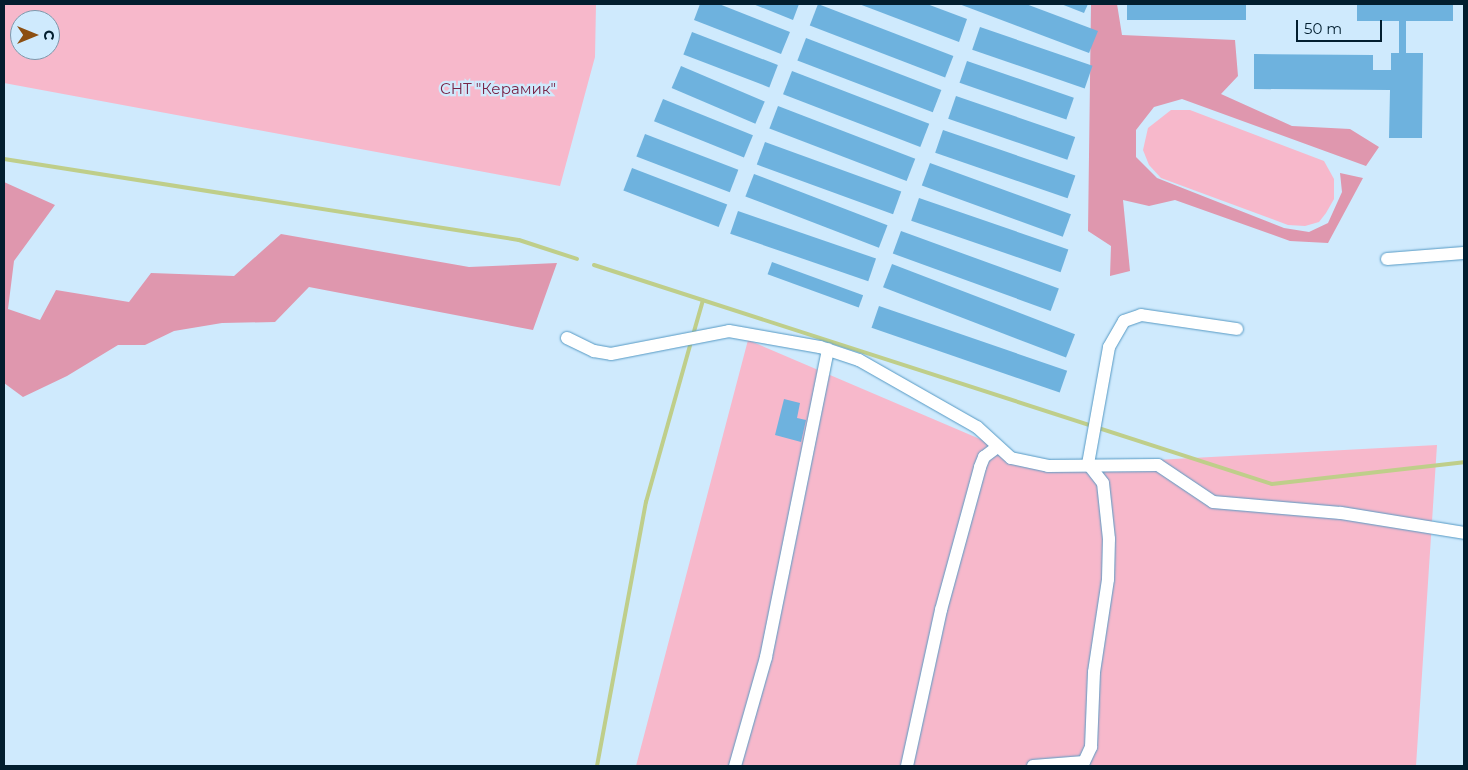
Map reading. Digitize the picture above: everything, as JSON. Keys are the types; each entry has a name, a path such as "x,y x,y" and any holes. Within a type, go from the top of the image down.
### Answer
{"street":[{"path":"1387,259 1464,254"},
{"path":"1033,766 1084,762 1091,747 1094,672 1108,579 1109,539 1103,482 1088,464 1109,347 1124,321 1141,314 1237,329"},
{"path":"567,338 594,352 611,354 686,337 736,331 828,349 859,360 977,428 996,448 1011,458 1048,466 1088,464 1158,465 1213,502 1341,513 1464,533"},
{"path":"735,766 766,657 828,349"},
{"path":"907,766 941,610 980,467 984,457 996,448"}],"green space":[{"name":"СНТ \"Керамик\"","path":"4,4 596,4 595,57 560,186 4,83"},
{"path":"1171,110 1190,110 1324,161 1334,179 1334,199 1326,213 1319,222 1305,226 1288,225 1161,178 1149,165 1143,150 1148,128"},
{"path":"748,340 1043,466 1437,445 1416,766 636,766"}],"shaded area":[{"path":"1091,4 1117,4 1122,35 1235,40 1238,76 1221,94 1292,126 1350,129 1379,147 1366,166 1182,99 1154,107 1136,130 1136,157 1157,178 1284,228 1309,232 1328,223 1342,192 1340,173 1363,178 1328,243 1290,241 1175,200 1149,206 1123,200 1130,271 1110,276 1111,246 1088,231"},
{"path":"4,182 55,205 14,261 8,309 40,320 56,290 129,302 151,273 234,276 281,234 469,267 557,263 533,330 309,287 275,322 222,323 174,331 145,345 118,345 67,376 23,397 4,383"}],"building":[{"path":"700,4 719,4 790,32 781,54 694,20"},
{"path":"753,4 799,4 793,20"},
{"path":"818,4 953,56 945,77 810,25"},
{"path":"859,4 927,4 967,19 959,42"},
{"path":"959,4 1026,4 1098,31 1089,53"},
{"path":"1061,4 1088,4 1084,13"},
{"path":"1127,4 1246,4 1246,20 1127,20"},
{"path":"1357,4 1453,4 1453,21 1406,21 1406,53 1423,53 1422,138 1389,138 1390,90 1254,89 1254,54 1373,55 1373,70 1391,70 1391,53 1399,53 1399,21 1357,21"},
{"path":"980,27 1093,66 1085,88 972,50"},
{"path":"692,32 778,65 769,87 683,54"},
{"path":"806,38 941,90 933,112 797,60"},
{"path":"967,61 1074,98 1066,120 960,83"},
{"path":"681,66 765,102 755,124 672,88"},
{"path":"792,71 929,124 920,147 783,94"},
{"path":"956,96 1075,137 1067,160 948,119"},
{"path":"663,99 753,135 744,158 654,121"},
{"path":"778,106 915,159 907,181 769,128"},
{"path":"943,130 1075,176 1068,198 935,153"},
{"path":"645,134 738,170 730,192 636,156"},
{"path":"765,142 901,192 893,214 757,165"},
{"path":"930,163 1071,214 1063,237 922,186"},
{"path":"632,168 727,205 719,227 623,190"},
{"path":"754,174 888,225 879,248 745,196"},
{"path":"919,198 1068,249 1061,272 911,221"},
{"path":"738,211 876,259 868,281 730,234"},
{"path":"901,231 1059,288 1051,311 893,254"},
{"path":"772,262 863,295 859,307 768,274"},
{"path":"892,264 1075,334 1066,358 883,287"},
{"path":"879,306 1067,371 1060,393 872,328"},
{"path":"784,399 800,403 797,418 806,420 801,442 775,435"}],"waterway":[{"path":"4,159 519,240 577,259"},
{"path":"594,265 1272,484 1464,462"},
{"path":"693,335 703,300"},
{"path":"597,766 646,502 691,342"}]}
